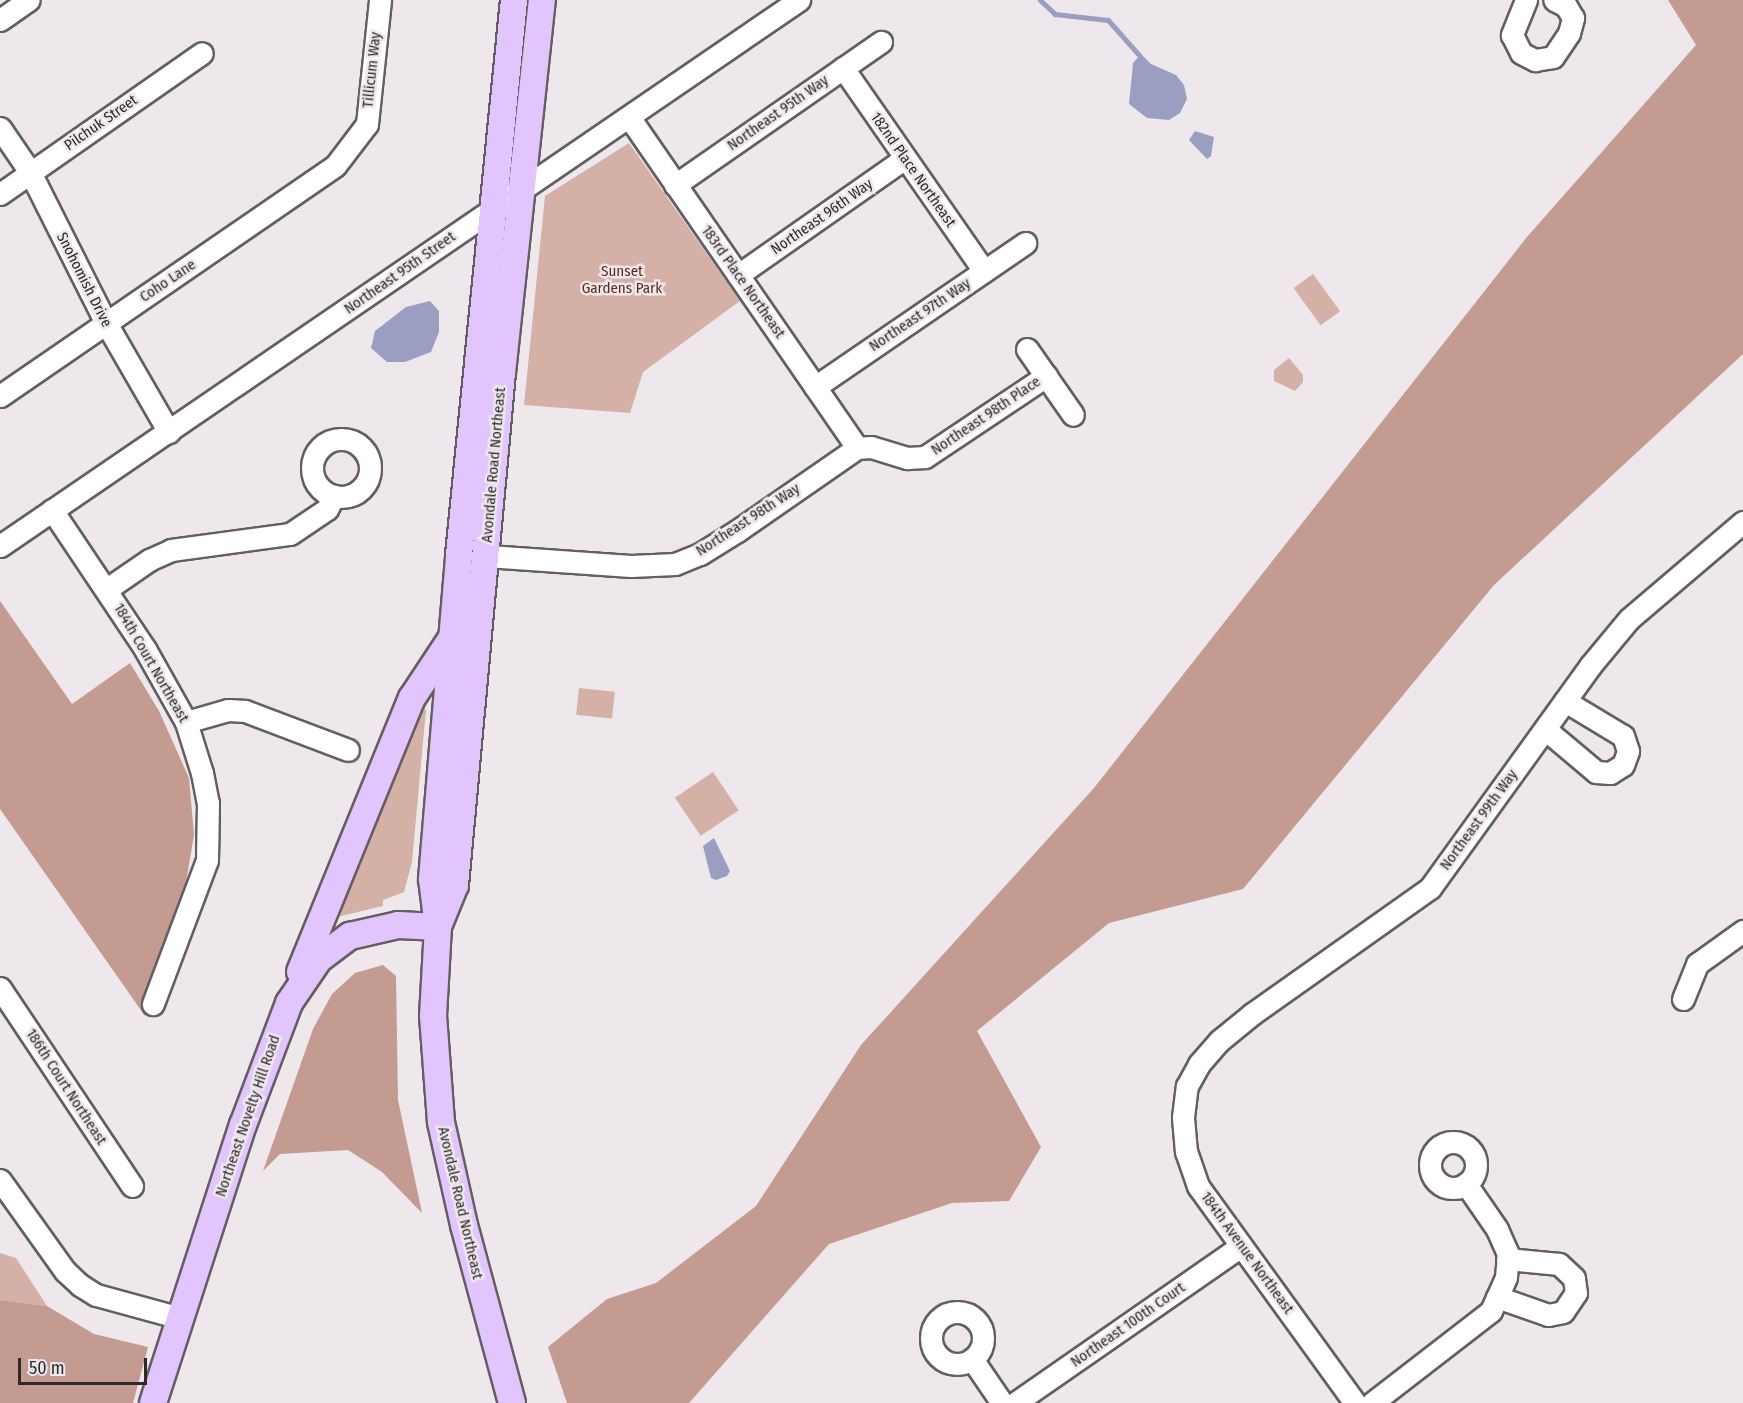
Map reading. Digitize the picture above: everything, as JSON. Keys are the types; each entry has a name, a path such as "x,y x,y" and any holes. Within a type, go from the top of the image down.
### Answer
{"main road":[{"name":"Avondale Road Northeast","path":"512,1403 464,1225 441,1122 433,1016 438,927 432,879 465,495 514,0"},
{"name":"Avondale Road Northeast","path":"438,927 455,885 542,0"},
{"path":"465,495 475,512 478,552 487,556"},
{"path":"289,1003 412,698 453,635"},
{"name":"Northeast Novelty Hill Road","path":"153,1403 289,1003 319,959 350,936 398,925 438,927"}],"street":[{"path":"0,20 29,0"},
{"name":"Tillicum Way","path":"335,166 367,124 380,0"},
{"name":"Northeast 95th Street","path":"0,546 799,0"},
{"path":"1526,0 1512,35 1521,53 1535,60 1553,57 1569,33 1573,18 1566,6 1554,0"},
{"name":"Northeast 95th Way","path":"675,184 880,42"},
{"name":"Pilchuk Street","path":"0,194 202,53"},
{"name":"182nd Place Northeast","path":"843,68 984,271"},
{"name":"183rd Place Northeast","path":"628,117 857,448"},
{"name":"Snohomish Drive","path":"0,128 30,172 106,323 169,432"},
{"name":"Northeast 96th Way","path":"738,275 905,158"},
{"name":"Coho Lane","path":"0,396 335,166"},
{"name":"Northeast 97th Way","path":"814,387 1025,243"},
{"path":"1027,349 1073,414"},
{"name":"Northeast 98th Place","path":"857,448 871,447 907,458 925,457 1046,376"},
{"name":"Northeast 98th Way","path":"487,556 631,566 675,564 728,536 857,448"},
{"path":"107,589 149,560 171,550 290,534 327,509 334,496"},
{"name":"184th Court Northeast","path":"52,510 107,589 186,722 208,803 207,860 153,1004"},
{"name":"Northeast 99th Way","path":"1187,1086 1199,1064 1219,1041 1252,1014 1430,888 1565,701 1629,619 1743,522"},
{"path":"1545,729 1596,772 1610,773 1623,765 1628,751 1623,736 1565,701"},
{"path":"186,722 228,710 245,711 348,750"},
{"path":"1683,999 1697,964 1743,931"},
{"name":"186th Court Northeast","path":"0,988 132,1186"},
{"name":"184th Avenue Northeast","path":"1187,1086 1183,1117 1186,1152 1198,1186 1355,1403"},
{"path":"0,1180 65,1271 80,1285 96,1295 180,1318"},
{"path":"1372,1403 1491,1311 1506,1277 1507,1259 1497,1229 1466,1184"},
{"name":"Northeast 100th Court","path":"1015,1403 1241,1246"},
{"path":"1497,1297 1548,1315 1563,1312 1576,1293 1574,1278 1558,1264 1507,1259"},
{"path":"972,1359 1002,1403"}],"green space":[{"name":"Sunset Gardens Park","path":"629,143 740,301 643,372 630,413 524,405 545,196"},
{"path":"1313,274 1340,311 1321,325 1294,288"},
{"path":"1289,358 1303,375 1303,382 1295,391 1274,381 1274,370"},
{"path":"579,688 615,692 612,719 576,715"},
{"path":"423,706 426,710 412,862 404,892 383,900 383,906 337,917 331,913 418,707"},
{"path":"713,772 739,810 701,836 675,798"},
{"path":"0,1253 16,1258 47,1306 0,1300"}],"shaded area":[{"path":"1668,0 1743,0 1743,354 1494,585 1243,889 1109,923 977,1031 1041,1147 1009,1201 952,1203 829,1244 689,1403 567,1403 548,1347 607,1299 656,1283 756,1206 861,1045 1094,788 1527,237 1696,45"},
{"path":"0,601 72,704 130,663 159,711 189,778 194,835 185,888 145,1016 0,809"},
{"path":"383,965 396,976 398,1100 422,1213 382,1172 348,1150 280,1154 263,1171 313,1029 332,994 355,973"},
{"path":"0,1300 47,1306 94,1334 148,1347 133,1403 0,1403"}],"water":[{"path":"1141,54 1151,64 1176,75 1184,85 1187,99 1180,113 1169,120 1147,118 1129,104 1133,63"},
{"path":"1195,131 1214,137 1211,156 1207,159 1189,140"},
{"path":"430,301 439,311 439,332 431,352 405,362 387,362 371,348 375,331 406,307"},
{"path":"714,838 730,871 727,876 716,880 711,878 703,846"}],"waterway":[{"path":"1040,0 1055,14 1108,20 1139,55"}]}
